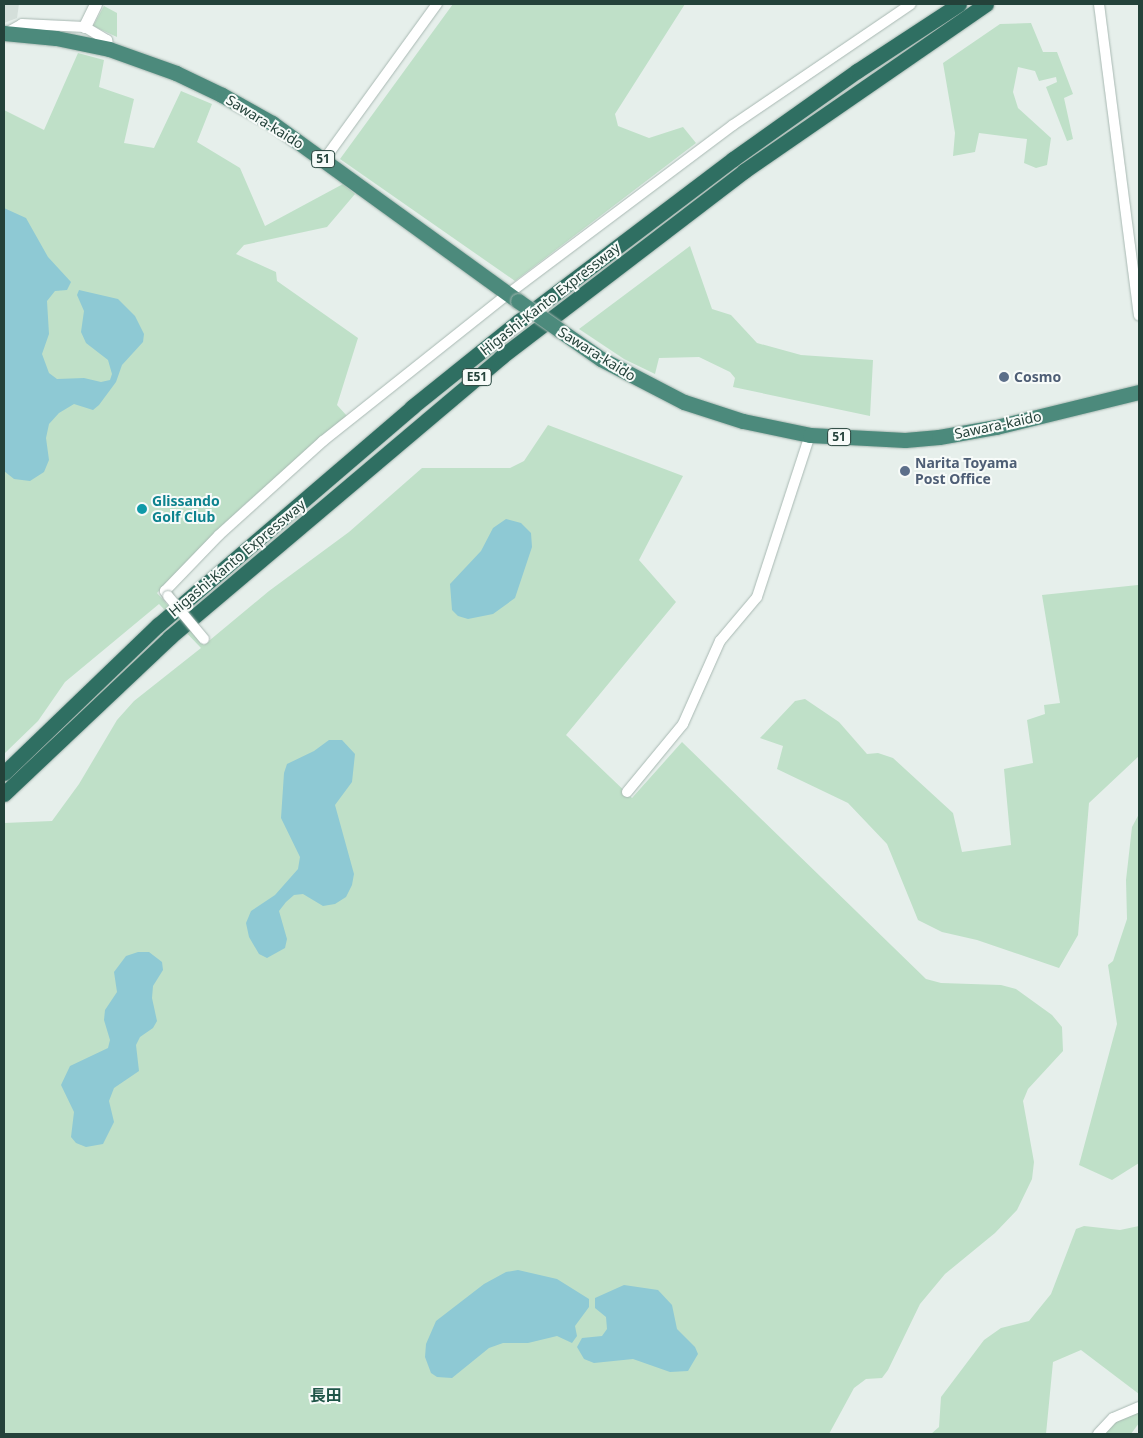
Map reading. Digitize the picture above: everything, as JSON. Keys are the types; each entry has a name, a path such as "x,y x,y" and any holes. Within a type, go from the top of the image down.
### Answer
{"highway":[{"name":"Higashi-Kanto Expressway","path":"4,773 158,625 272,525 457,370 733,159 857,71 959,4"},
{"name":"Higashi-Kanto Expressway","path":"4,794 170,637 500,357 744,171 986,4"},
{"name":"Sawara-kaido","path":"5,33 48,36 109,49 176,73 222,94 272,123 601,359 684,402 743,421 810,435 905,440 939,437 996,427 1139,392"}],"street":[{"path":"85,27 96,4"},
{"path":"324,160 437,4"},
{"path":"204,639 165,591 276,481 733,125 911,4"},
{"path":"1099,4 1139,315"},
{"path":"5,33 22,24 85,27 107,40 109,49"},
{"path":"627,792 683,724 720,641 757,597 810,435"},
{"path":"1098,1434 1113,1418 1139,1406"}],"shaded area":[{"path":"4,4 19,4 17,18 4,23"}],"green space":[{"path":"453,4 685,4 615,114 618,126 649,138 683,127 696,143 515,281 340,159"},
{"path":"104,6 117,13 117,37 93,26"},
{"path":"1031,23 1043,52 1057,52 1073,94 1064,98 1073,139 1067,141 1046,87 1057,82 1056,77 1039,81 1035,71 1018,67 1013,92 1018,108 1051,138 1047,165 1036,168 1024,163 1027,139 979,133 975,152 953,156 955,133 943,63 1000,24"},
{"name":"Glissando Golf Club","path":"78,53 104,60 99,87 134,99 124,143 154,148 181,91 212,104 197,142 240,168 265,226 343,184 355,194 327,227 244,245 236,254 276,272 277,281 358,338 337,405 347,416 243,506 157,593 204,645 269,591 349,532 422,468 510,468 524,461 548,425 683,476 639,560 676,602 566,735 632,798 682,742 926,979 941,983 1001,985 1016,989 1052,1015 1062,1027 1063,1051 1028,1089 1023,1101 1034,1162 1032,1179 1017,1210 995,1233 945,1274 920,1304 888,1370 882,1378 866,1379 854,1388 829,1434 4,1434 4,823 52,821 79,784 117,720 134,701 201,648 159,604 65,682 38,721 4,754 4,110 44,130"},
{"path":"690,246 712,309 731,315 757,343 801,355 873,360 870,416 733,387 735,378 730,372 699,357 659,358 655,374 624,359 579,329"},
{"path":"1138,585 1139,756 1089,803 1078,935 1059,968 977,940 942,932 918,920 887,844 848,803 777,769 783,746 760,738 795,701 805,699 839,722 867,754 878,753 893,758 953,813 962,852 1011,845 1004,769 1033,763 1027,720 1045,714 1044,705 1060,703 1042,595"},
{"path":"1139,814 1139,1163 1112,1180 1079,1165 1117,1024 1108,965 1113,961 1127,919 1126,880 1132,827"},
{"path":"1084,1226 1120,1230 1139,1226 1139,1394 1081,1350 1053,1362 1046,1434 931,1434 939,1427 941,1397 984,1340 1001,1328 1029,1321 1051,1294 1076,1229"},
{"path":"1134,1412 1139,1413 1139,1423 1131,1434 1102,1434 1117,1419"}],"water":[{"path":"4,208 26,218 48,257 71,282 67,290 55,291 47,301 49,334 42,354 49,373 57,379 84,378 101,382 110,380 112,374 108,360 86,343 81,332 84,311 77,295 79,290 118,299 135,316 144,334 143,342 122,365 116,382 99,405 93,410 74,404 59,413 49,424 46,438 49,460 44,472 30,481 14,479 4,471"},
{"path":"506,519 521,523 531,533 532,547 515,598 493,614 468,619 458,616 452,610 450,584 481,551 493,528"},
{"path":"329,740 342,740 355,754 352,782 335,805 354,874 352,885 346,897 335,904 323,906 303,894 294,895 279,911 287,939 285,948 267,958 259,954 249,937 246,923 251,911 275,895 298,869 300,857 281,818 284,773 287,764 314,751"},
{"path":"138,952 149,952 162,962 163,970 153,986 152,998 157,1021 153,1028 140,1037 136,1045 139,1071 114,1088 109,1101 114,1122 103,1144 86,1147 76,1143 71,1137 74,1112 61,1085 70,1066 108,1048 110,1040 104,1020 105,1010 117,992 114,972 126,956"},
{"path":"518,1270 557,1279 589,1299 589,1307 575,1326 577,1336 572,1343 557,1336 528,1343 503,1343 489,1348 452,1378 437,1377 431,1373 425,1357 426,1344 436,1321 484,1284 506,1272"},
{"path":"624,1285 658,1290 672,1305 677,1329 695,1347 698,1354 688,1371 670,1372 633,1359 594,1363 584,1359 577,1347 582,1338 602,1336 607,1329 606,1317 595,1308 595,1298"}],"place":[{"name":"Cosmo","path":"1004,377"},
{"name":"Narita Toyama Post Office","path":"905,471"},
{"name":"Glissando Golf Club","path":"142,509"}],"district":[{"name":"長田","path":"326,1395"}]}
